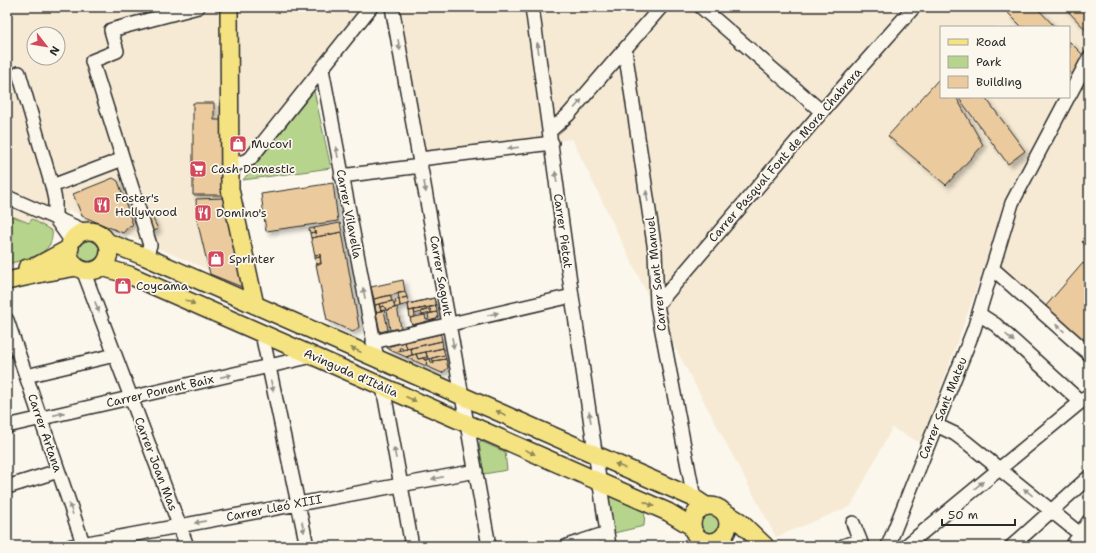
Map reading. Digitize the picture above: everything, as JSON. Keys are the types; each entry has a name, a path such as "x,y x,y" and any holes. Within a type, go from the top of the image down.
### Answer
{"main road":[{"path":"229,7 230,189 255,305"},
{"path":"7,273 36,266 71,245 76,237 81,233 87,232 99,234 107,242 109,249 109,256 106,262 102,267 96,270 80,269 43,273 7,282"},
{"name":"Avinguda d'Itàlia","path":"107,242 146,257 700,502"},
{"path":"71,245 71,259 80,269"},
{"name":"Avinguda d'Itàlia","path":"102,267 129,275 668,512 691,526"},
{"path":"724,512 727,518 727,530 724,535 726,543 702,543 696,537 691,526 691,521 700,502 716,507 739,521 765,546"}],"street":[{"path":"146,257 150,245 92,61 117,51 111,30 198,7"},
{"path":"229,166 250,159 371,7"},
{"name":"Carrer Sagunt","path":"392,7 489,546"},
{"name":"Carrer Pietat","path":"532,7 572,296 596,455"},
{"path":"341,176 551,137 568,115 661,7"},
{"path":"701,7 821,112"},
{"name":"Carrer Pasqual Font de Mora Chabrera","path":"657,305 821,112 914,7"},
{"name":"Carrer Sant Manuel","path":"625,50 655,251 657,305 700,502"},
{"name":"Carrer Sant Mateu","path":"1070,94 1089,58"},
{"name":"Carrer Vilavella","path":"322,69 341,176 377,359"},
{"path":"18,73 56,200 55,218 71,245"},
{"name":"Carrer Sant Mateu","path":"888,546 974,329 1012,203 1068,98"},
{"path":"52,186 123,159"},
{"path":"7,197 87,232"},
{"path":"992,268 1089,354"},
{"name":"Carrer Joan Mas","path":"80,269 115,355 187,546"},
{"path":"373,342 572,296"},
{"path":"906,546 1085,398 996,325 979,314"},
{"name":"Carrer Artana","path":"7,320 58,471 79,545"},
{"path":"262,334 307,546"},
{"path":"26,376 115,355"},
{"name":"Carrer Ponent Baix","path":"7,426 313,356"},
{"path":"383,387 412,546"},
{"path":"936,425 955,434 966,442 1080,534"},
{"path":"567,546 608,540 596,455"},
{"path":"7,487 58,471"},
{"name":"Carrer Lleó XIII","path":"79,545 476,471"},
{"path":"1012,546 1089,477"},
{"path":"1072,546 1089,521"},
{"path":"844,546 861,543 853,523"}],"shaded area":[{"path":"7,7 361,7 227,191 244,285 69,210 37,260 7,267"},
{"path":"393,7 1089,7 1089,347 987,259 921,443 892,428 851,506 776,537 651,302 572,139 425,158"}],"green space":[{"path":"314,91 331,168 243,180"},
{"path":"7,214 29,223 32,219 52,231 52,239 49,246 44,251 30,258 7,264"},
{"path":"90,238 99,242 103,251 99,260 90,264 81,260 77,251 81,242"},
{"path":"480,441 505,452 507,470 484,474 479,443"},
{"path":"612,496 645,510 644,526 614,533 608,503 609,498"},
{"path":"710,513 718,516 721,524 718,532 710,535 702,532 699,524 702,516"}],"building":[{"path":"1014,7 1036,7 1054,26 1021,26 1008,13"},
{"path":"1064,7 1089,7 1089,33"},
{"path":"1070,42 1084,56 1073,77 1070,73"},
{"path":"938,80 940,82 940,98 957,98 983,145 946,185 888,136"},
{"path":"959,98 986,98 1025,151 1008,164"},
{"path":"193,103 214,103 214,120 223,120 223,195 193,195"},
{"name":"Foster's Hollywood","path":"113,178 118,181 133,225 129,226 123,233 82,216 73,194"},
{"path":"333,183 338,221 266,231 261,194"},
{"path":"225,198 246,281 242,287 210,274 197,220 196,199"},
{"path":"151,215 158,229 151,233 144,218"},
{"path":"340,223 342,232 316,237 314,228"},
{"path":"314,228 315,232 310,233 309,229"},
{"path":"315,232 316,237 311,238 310,233"},
{"path":"342,232 359,327 353,332 327,320 316,264 321,264 320,254 315,255 311,238"},
{"path":"1089,234 1089,247 1082,242"},
{"path":"320,254 320,257 315,258 315,255"},
{"path":"320,257 321,264 316,264 315,258"},
{"path":"1083,263 1089,268 1089,347 1044,308"},
{"path":"403,280 405,292 374,299 371,287"},
{"path":"405,292 407,297 399,299 398,293"},
{"path":"390,295 392,301 375,305 374,299"},
{"path":"407,297 408,304 400,306 399,299"},
{"path":"434,298 436,306 409,311 408,304"},
{"path":"434,298 436,306 409,311 408,304"},
{"path":"399,299 400,306 395,308 395,300"},
{"path":"393,301 395,308 386,310 384,306 380,307 379,304"},
{"path":"379,304 381,311 376,312 375,305"},
{"path":"384,306 386,310 381,311 380,307"},
{"path":"436,306 437,312 431,313 430,309 415,314 414,310"},
{"path":"397,307 401,328 390,330 387,310"},
{"path":"430,309 431,313 422,315 421,311"},
{"path":"384,310 388,330 380,332 376,312"},
{"path":"414,310 415,317 410,318 409,311"},
{"path":"437,312 438,317 436,319 412,325 410,318 425,315 426,320 429,319 428,314"},
{"path":"440,334 442,341 407,349 405,342"},
{"path":"442,341 443,348 412,355 411,348"},
{"path":"405,342 407,349 403,350 402,348 399,348 400,351 394,352 387,348 387,347"},
{"path":"411,348 412,355 406,357 395,352"},
{"path":"443,348 445,355 428,359 426,352"},
{"path":"426,352 427,357 418,359 416,354"},
{"path":"416,354 418,359 427,359 426,366 406,357"},
{"path":"445,355 446,359 433,361 432,358"},
{"path":"427,359 430,359 434,364 433,361 446,359 448,368 442,373 426,366"}],"place":[{"name":"Mucovi","path":"238,144"},
{"name":"Cash Domestic","path":"198,169"},
{"name":"Foster's Hollywood","path":"102,205"},
{"name":"Domino's","path":"203,213"},
{"name":"Sprinter","path":"216,259"},
{"name":"Coycama","path":"123,286"}]}
